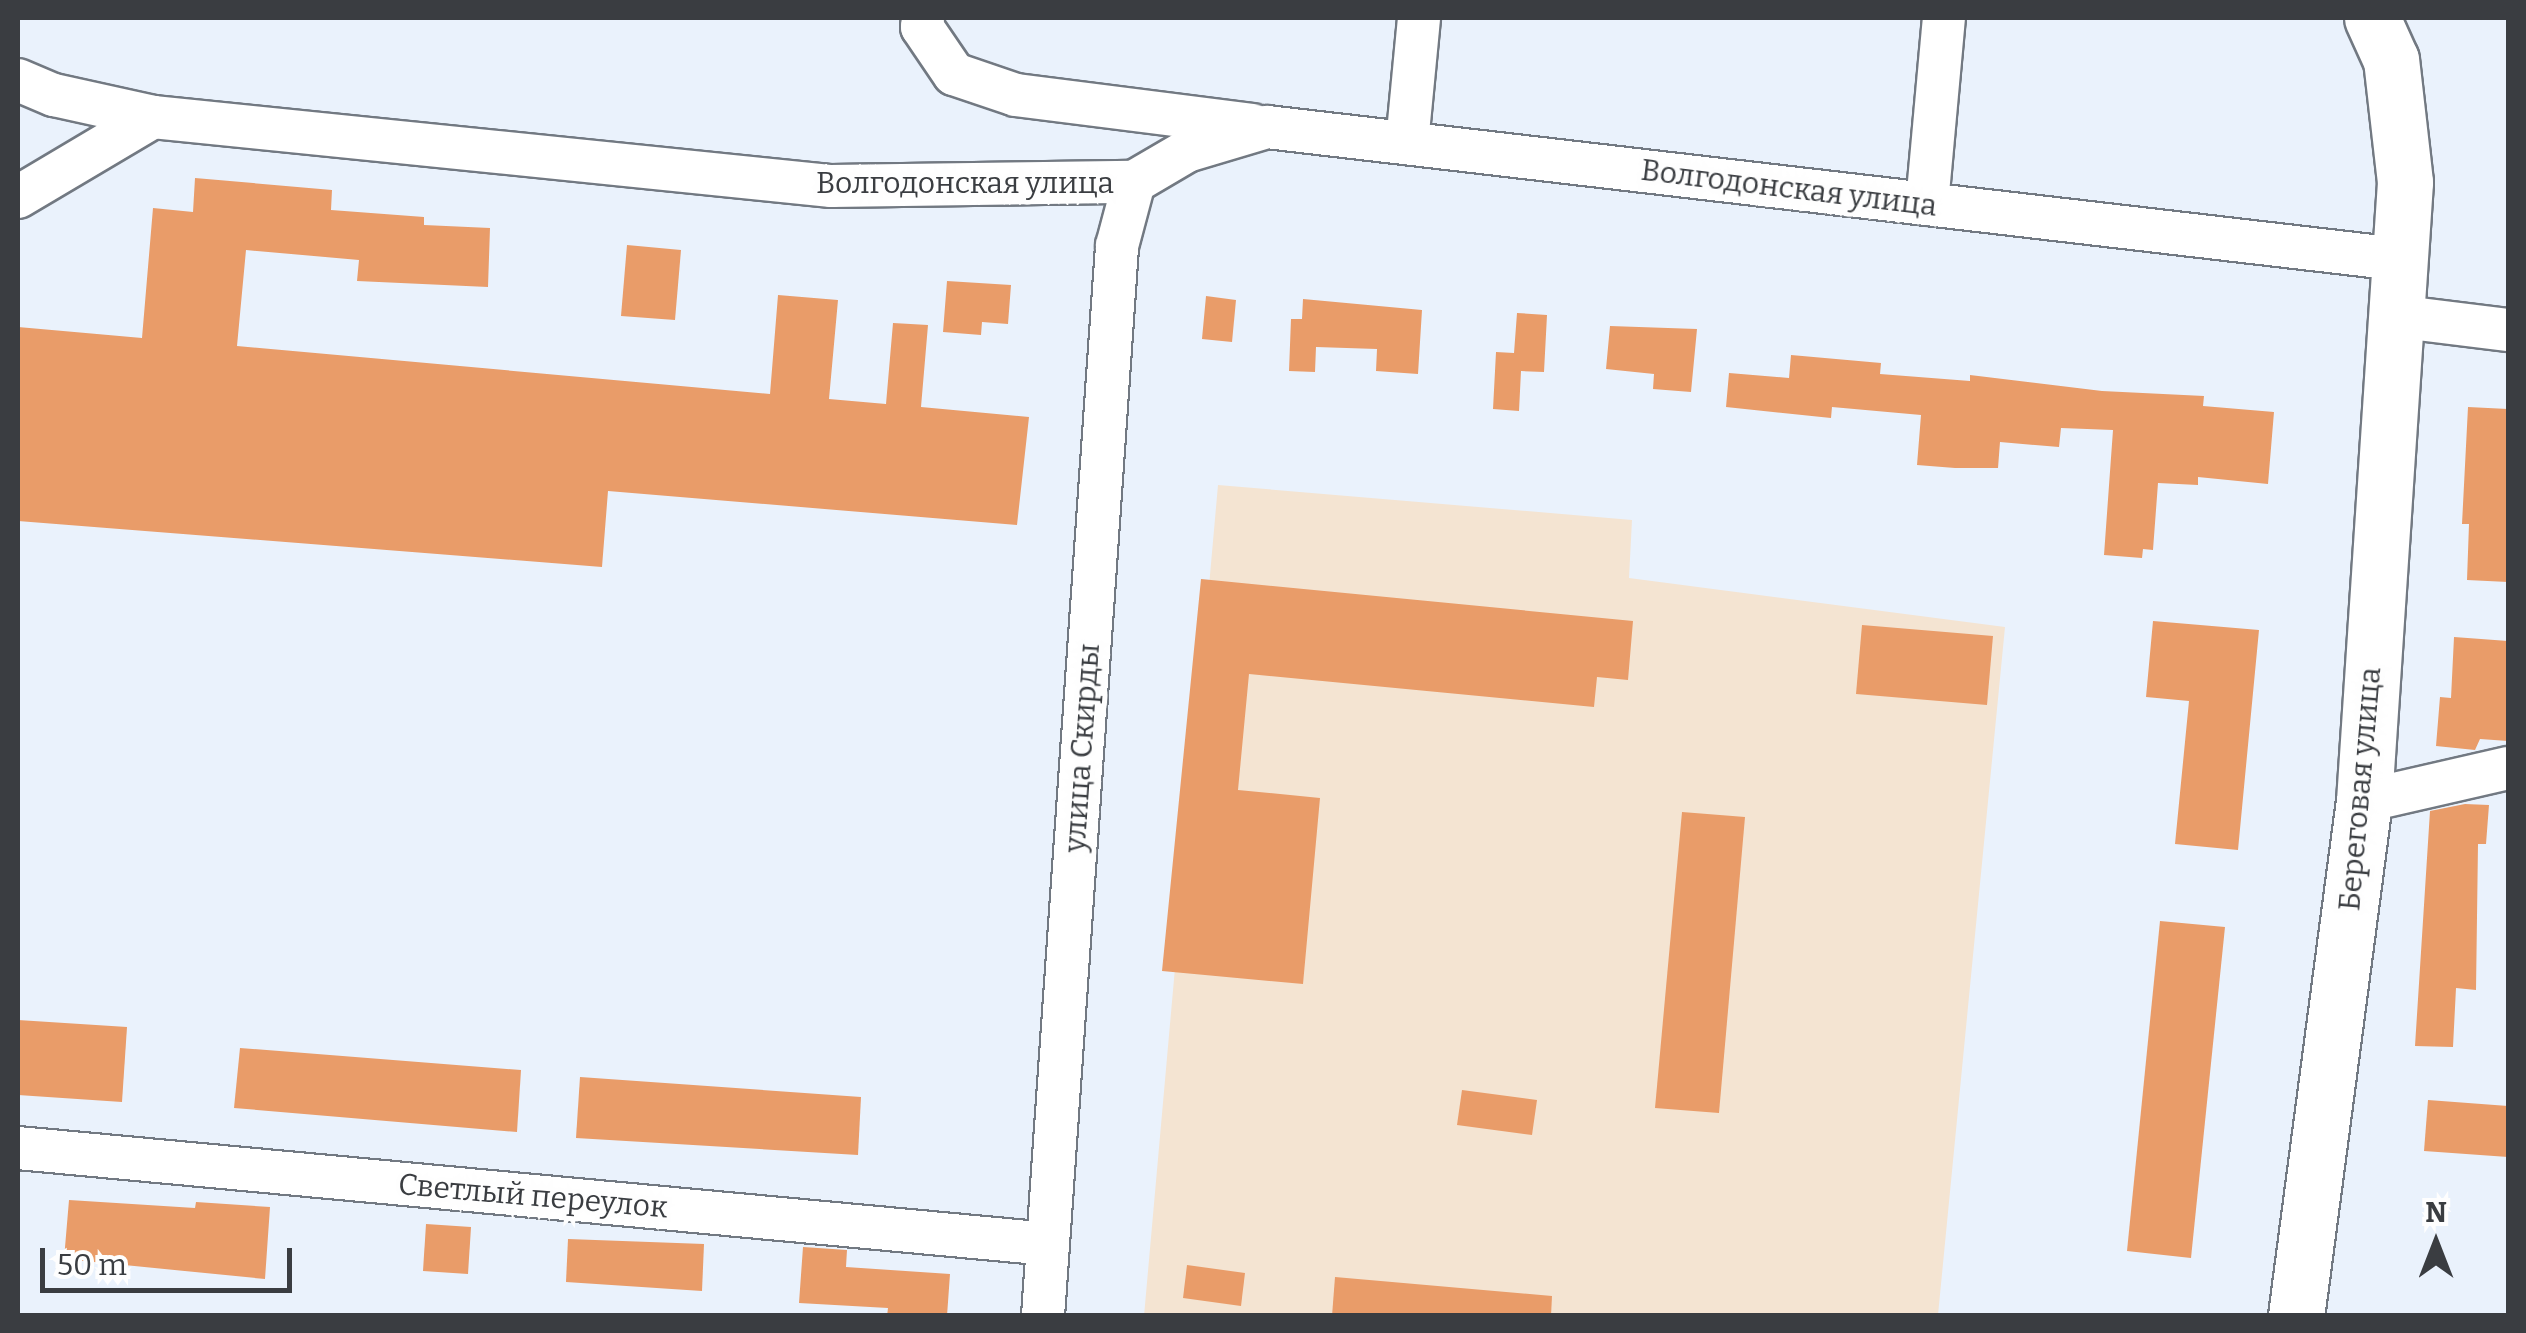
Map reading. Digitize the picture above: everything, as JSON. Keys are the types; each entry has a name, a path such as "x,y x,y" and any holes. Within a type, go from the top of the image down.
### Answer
{"main road":[{"name":"Береговая улица","path":"2296,1316 2364,801 2405,182 2391,60 2372,18"}],"street":[{"path":"923,18 922,27 954,74 1016,95 1268,127"},
{"path":"1407,143 1419,18"},
{"path":"1928,204 1944,18"},
{"name":"Волгодонская улица","path":"18,80 54,95 152,117 831,186 1134,182 1187,151 1268,127 2397,260"},
{"path":"18,197 152,117"},
{"name":"улица Скирды","path":"1043,1316 1117,246 1134,182"},
{"path":"2394,316 2508,330"},
{"path":"2364,801 2508,768"},
{"name":"Светлый переулок","path":"18,1148 1048,1244"}],"shaded area":[{"path":"1218,485 1632,520 1629,578 2005,627 1938,1315 1144,1316"}],"building":[{"path":"195,178 332,190 331,210 424,217 424,225 490,228 488,287 357,281 359,260 246,250 237,346 770,394 778,295 838,300 829,399 886,404 893,323 928,325 921,407 1029,417 1017,525 608,491 602,567 18,521 18,327 142,338 153,208 193,212"},
{"path":"627,245 681,250 675,320 621,316"},
{"path":"947,281 1011,285 1008,324 982,322 981,335 943,332"},
{"path":"1206,296 1236,300 1232,342 1202,339"},
{"path":"1303,299 1422,310 1418,374 1376,371 1377,349 1316,347 1315,372 1289,371 1291,319 1302,319"},
{"path":"1517,313 1547,315 1544,372 1521,371 1519,411 1493,409 1496,352 1514,353"},
{"path":"1610,326 1697,329 1691,392 1653,389 1654,374 1606,369"},
{"path":"1791,355 1881,363 1880,374 1970,381 1970,375 2102,391 2204,396 2203,406 2274,412 2268,484 2198,477 2198,485 2158,483 2153,550 2143,549 2142,558 2104,555 2113,430 2061,428 2059,447 2000,442 1998,468 1955,468 1917,465 1921,415 1832,407 1831,418 1726,407 1729,373 1789,378"},
{"path":"2468,407 2508,409 2508,582 2467,580 2469,524 2462,524"},
{"path":"1201,579 1633,621 1628,680 1597,677 1594,707 1249,674 1238,790 1320,798 1303,984 1162,971"},
{"path":"2153,621 2259,630 2238,850 2175,844 2189,701 2146,697"},
{"path":"1862,625 1993,636 1987,705 1856,694"},
{"path":"2454,637 2508,641 2508,741 2480,739 2475,750 2436,746 2440,697 2451,698"},
{"path":"2465,804 2489,805 2486,844 2478,844 2476,990 2456,988 2453,1047 2415,1046 2430,811"},
{"path":"1682,812 1745,817 1719,1113 1655,1108"},
{"path":"2160,921 2225,927 2191,1258 2127,1251"},
{"path":"18,1020 127,1027 122,1102 18,1095"},
{"path":"240,1048 521,1070 517,1132 234,1108"},
{"path":"580,1077 861,1097 858,1155 576,1138"},
{"path":"1462,1090 1537,1100 1532,1135 1457,1125"},
{"path":"2428,1100 2508,1106 2508,1157 2424,1151"},
{"path":"69,1200 195,1208 196,1202 270,1207 265,1279 64,1259"},
{"path":"426,1224 471,1227 468,1274 423,1271"},
{"path":"568,1239 704,1244 702,1291 566,1282"},
{"path":"803,1247 847,1250 846,1267 950,1274 947,1316 887,1316 888,1308 799,1303"},
{"path":"1187,1265 1245,1273 1241,1306 1183,1298"},
{"path":"1335,1277 1552,1296 1551,1316 1332,1316"}]}
